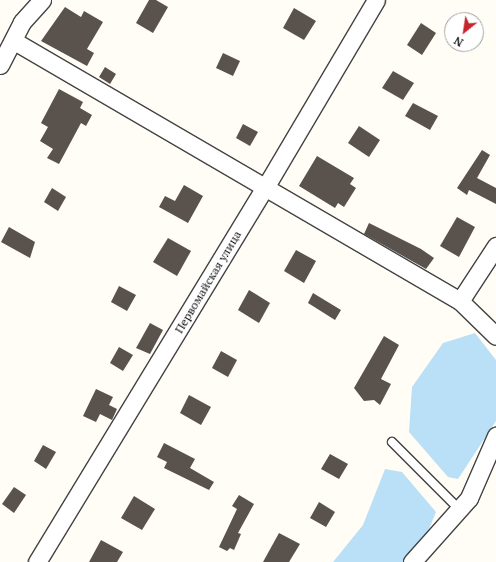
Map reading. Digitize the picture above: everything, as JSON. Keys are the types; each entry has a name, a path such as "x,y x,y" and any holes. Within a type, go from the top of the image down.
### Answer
{"street":[{"path":"0,65 14,41 22,22 42,0"},
{"name":"Первомайская улица","path":"37,562 266,186 376,0"},
{"path":"14,41 266,186 460,301 496,336"},
{"path":"460,301 496,246"},
{"path":"412,562 460,510 469,498 496,436"}],"lane":[{"path":"392,442 460,510"}],"water":[{"path":"475,333 496,360 496,421 458,479 448,477 409,432 412,387 443,343"},
{"path":"385,469 402,472 436,512 423,544 404,562 333,562 363,525"}],"building":[{"path":"149,0 156,0 168,7 153,33 136,23"},
{"path":"65,7 81,17 84,11 103,22 87,49 94,53 87,66 41,41"},
{"path":"294,8 316,21 304,40 283,28"},
{"path":"421,23 436,33 422,55 407,45"},
{"path":"223,53 240,61 233,76 216,68"},
{"path":"105,67 116,74 110,84 99,77"},
{"path":"393,71 414,83 403,100 382,88"},
{"path":"59,89 83,102 80,108 92,115 86,126 81,123 59,164 47,158 53,149 40,141 48,127 41,123"},
{"path":"413,103 438,116 430,130 405,116"},
{"path":"243,124 258,132 250,146 236,138"},
{"path":"359,126 380,140 369,157 348,143"},
{"path":"482,150 490,155 477,178 496,188 496,204 469,190 467,195 457,188"},
{"path":"317,156 354,178 350,184 356,188 344,207 338,203 335,208 299,186"},
{"path":"184,185 203,196 188,223 159,207 165,196 175,201"},
{"path":"52,188 66,197 58,211 44,202"},
{"path":"457,217 475,227 459,257 440,246"},
{"path":"369,223 421,249 434,258 426,269 364,234"},
{"path":"9,227 35,242 30,258 1,242"},
{"path":"168,238 191,251 177,276 153,262"},
{"path":"296,250 316,261 304,283 284,271"},
{"path":"119,286 136,295 127,311 111,302"},
{"path":"249,290 270,303 259,323 238,310"},
{"path":"313,293 341,310 335,320 308,303"},
{"path":"150,323 163,330 150,354 136,348"},
{"path":"384,336 399,345 381,379 391,384 380,405 374,400 364,401 354,388"},
{"path":"119,347 133,355 123,371 110,363"},
{"path":"221,351 237,360 228,377 212,368"},
{"path":"96,389 113,397 109,405 117,409 112,420 100,414 96,422 83,416"},
{"path":"189,395 211,407 201,425 180,413"},
{"path":"164,443 195,459 190,468 214,482 209,490 164,468 167,462 157,457"},
{"path":"43,445 56,452 46,469 34,461"},
{"path":"330,454 348,464 339,479 321,469"},
{"path":"14,487 26,495 14,513 2,504"},
{"path":"239,495 254,504 238,533 241,534 234,550 230,548 227,551 219,547 237,509 232,506"},
{"path":"134,496 155,509 142,530 121,518"},
{"path":"319,502 335,512 326,527 310,518"},
{"path":"279,533 300,544 289,562 263,562"},
{"path":"101,540 123,552 117,562 89,562"}]}
